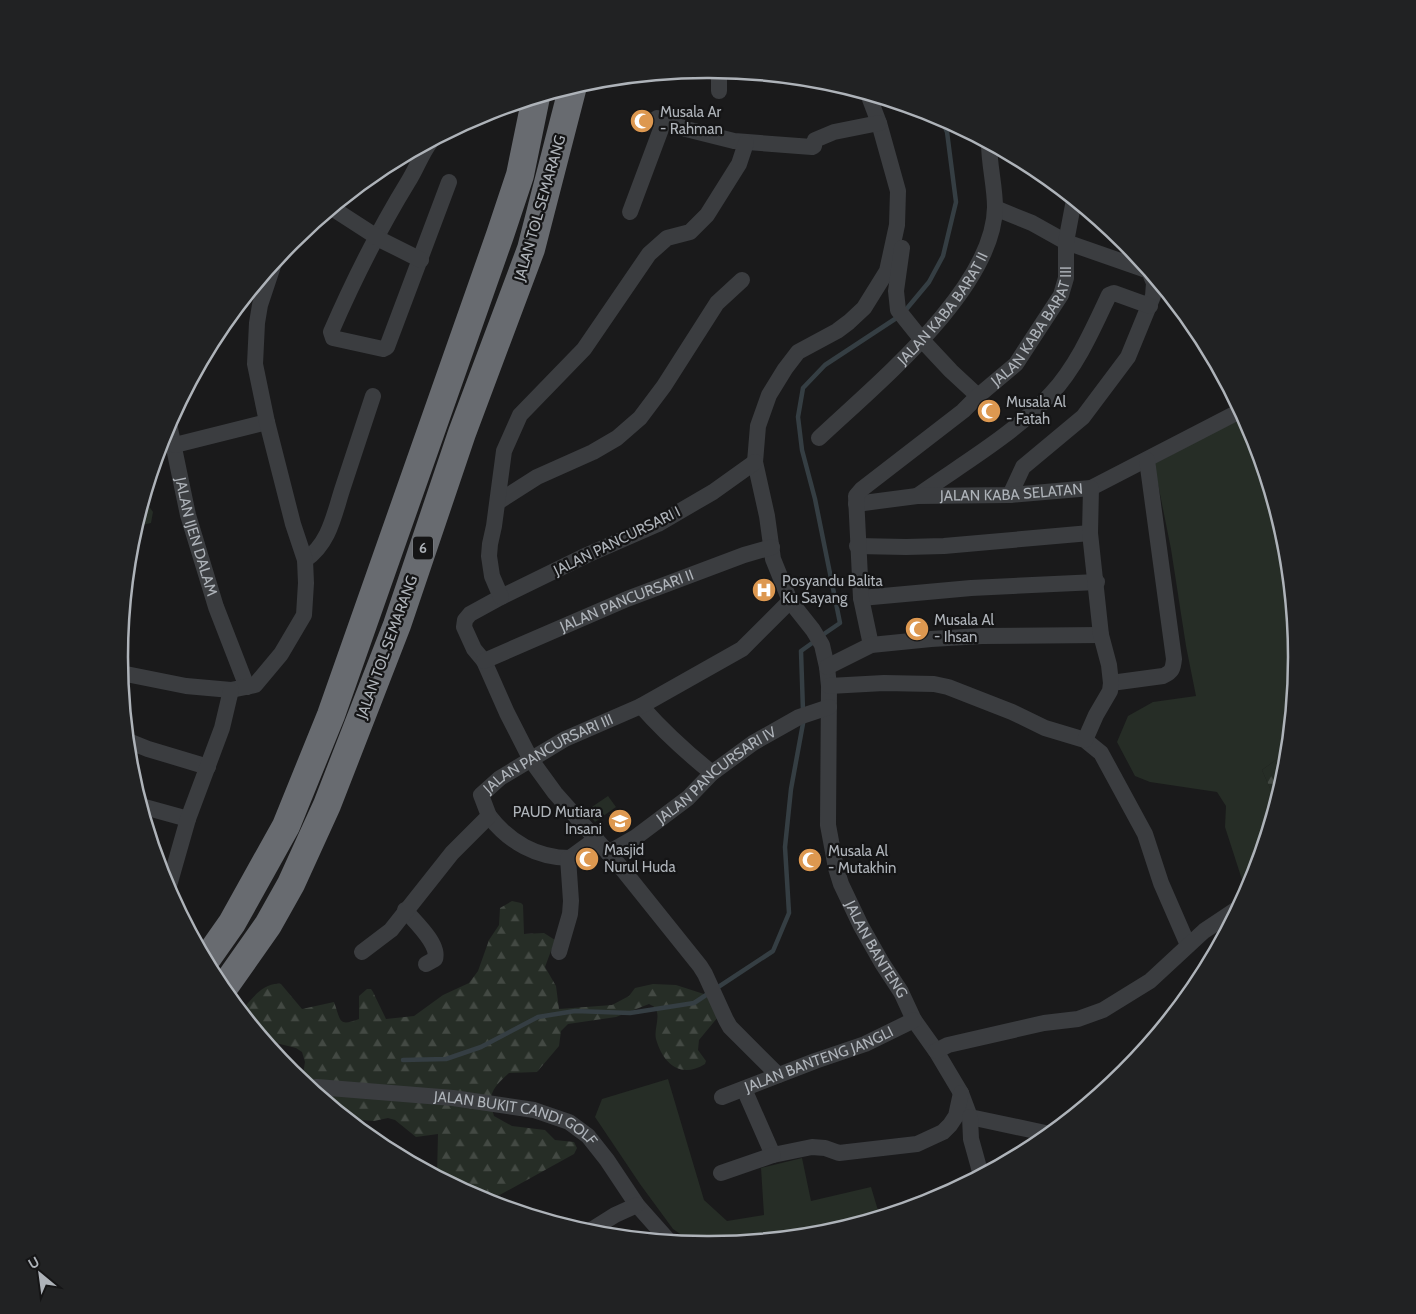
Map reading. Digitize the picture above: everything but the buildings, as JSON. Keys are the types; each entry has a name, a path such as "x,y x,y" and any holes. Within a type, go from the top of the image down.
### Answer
{"highway":[{"name":"JALAN TOL SEMARANG","path":"228,982 254,948 291,884 327,805 397,625 462,433 531,249 571,94"},
{"name":"JALAN TOL SEMARANG","path":"210,954 232,923 286,826 331,715 512,201 520,175 535,104"}],"street":[{"path":"718,78 719,91"},
{"path":"871,101 879,123 898,191 897,225 902,238 896,291 901,315 951,371 978,396"},
{"path":"630,212 661,119 695,131 734,141 812,147 815,140 834,132 879,123"},
{"path":"500,597 492,576 489,556 504,452 520,415 584,349 649,254 667,238 690,232 708,215 739,164 746,143"},
{"name":"JALAN KABA BARAT II","path":"819,438 922,340 955,301 983,256 989,239 995,208 989,150"},
{"path":"423,152 410,180 383,223 365,258 331,332 333,338 386,348 450,182"},
{"name":"JALAN KABA BARAT III","path":"856,504 856,496 862,489 963,411 1016,364 1061,295 1066,278 1066,242 1073,207"},
{"path":"995,208 1032,223 1066,242 1136,266"},
{"path":"337,212 376,237 421,260"},
{"name":"JALAN BANTENG","path":"897,225 887,271 864,308 837,331 798,352 769,394 758,426 755,462 774,559 790,601 813,630 822,645 827,667 829,686 828,825 836,868 850,906 882,963 901,992 914,1020 936,1051 961,1093 970,1117 971,1139 979,1169"},
{"path":"129,675 186,686 239,689 255,685 281,654 304,616 305,560 293,524 267,422 255,364 257,323 260,305 269,279"},
{"path":"498,502 537,477 593,452 617,438 640,418 664,386 717,303 742,280"},
{"path":"1010,495 1023,466 1083,417 1128,357 1150,306 1154,287"},
{"path":"917,496 1016,426 1051,393 1079,355 1109,295 1114,293 1150,306"},
{"path":"305,560 314,553 325,538 334,518 373,396"},
{"name":"JALAN KABA SELATAN","path":"856,504 917,496 1010,495 1091,488 1234,413"},
{"path":"175,445 267,422"},
{"name":"JALAN IJEN DALAM","path":"173,436 188,515 239,689"},
{"path":"1112,683 1163,676 1174,669 1147,460"},
{"name":"JALAN PANCURSARI I","path":"755,462 713,492 658,524 587,555 500,597 470,614 465,620 464,627 474,649 484,662 531,760 555,793 596,838 660,915 705,974 730,1027 778,1075"},
{"path":"1085,740 1110,692 1112,683 1110,665 1101,635 1097,582 1090,533 1091,488"},
{"path":"856,504 861,598 871,645"},
{"path":"858,546 944,546 1090,533"},
{"name":"JALAN PANCURSARI II","path":"484,662 628,599 744,555 772,547"},
{"path":"861,598 971,588 1097,582"},
{"name":"JALAN PANCURSARI III","path":"362,952 391,930 452,853 489,816 481,798 483,791 500,778 565,738 641,706 742,649 790,601"},
{"path":"827,667 871,645 982,636 1101,635"},
{"path":"829,686 884,683 934,684 948,687 1004,709 1045,728 1085,740 1101,753 1144,834 1160,884 1188,945"},
{"path":"168,867 239,689"},
{"path":"641,706 659,727 712,773"},
{"name":"JALAN PANCURSARI IV","path":"608,853 636,837 688,798 712,773 753,743 804,716 829,707"},
{"path":"135,744 208,767"},
{"path":"148,808 188,819"},
{"path":"489,816 508,837 519,845 542,854 572,857 596,838"},
{"path":"559,952 570,914 568,858"},
{"path":"405,910 426,935 435,950 434,959 426,964"},
{"path":"936,1051 948,1045 1044,1023 1078,1019 1103,1010 1150,981 1204,931 1226,916"},
{"name":"JALAN BANTENG JANGLI","path":"722,1097 865,1044 914,1020"},
{"name":"JALAN BUKIT CANDI GOLF","path":"320,1087 453,1098 534,1110 569,1122 588,1136 607,1160 637,1205 663,1234"},
{"path":"744,1089 773,1155"},
{"path":"721,1173 773,1155 812,1147 825,1148 839,1153 916,1144 943,1132 950,1125 956,1116 961,1093"},
{"path":"970,1117 1040,1132"},
{"path":"598,1226 637,1205"}],"green space":[{"path":"1236,419 1257,471 1268,507 1283,581 1288,657 1283,733 1278,758 1262,770 1271,791 1257,843 1242,881 1225,827 1226,806 1217,792 1150,782 1135,776 1117,742 1128,716 1153,702 1196,696 1171,549 1154,464"},
{"path":"148,506 153,512 151,523 144,524"},
{"path":"1278,758 1271,791 1262,770"},
{"path":"608,796 616,807 595,822 586,811"},
{"path":"512,901 521,903 523,905 524,934 544,933 555,940 545,967 556,986 559,1009 612,1005 629,996 635,988 653,984 676,985 707,995 718,1017 699,1040 698,1050 706,1061 705,1064 688,1070 674,1066 663,1056 656,1039 657,1010 649,1004 616,1017 568,1024 561,1031 559,1046 537,1072 509,1073 495,1087 491,1096 491,1102 494,1116 512,1126 545,1130 555,1140 574,1142 577,1148 574,1154 497,1196 437,1169 438,1134 416,1137 395,1120 388,1118 374,1121 359,1120 355,1117 303,1072 305,1062 302,1052 296,1048 276,1043 245,1006 263,988 281,984 302,1009 334,1002 339,1018 341,1021 347,1022 359,1019 359,996 367,989 371,989 386,1019 414,1016 443,995 469,983 478,971 489,940 499,925 500,908"},
{"path":"668,1079 704,1200 727,1221 764,1215 761,1168 802,1158 811,1201 871,1187 878,1211 858,1217 784,1232 746,1235 682,1235 673,1229 595,1117 602,1099"}],"waterway":[{"path":"904,312 929,282 943,256 956,202 946,129"},
{"path":"821,636 840,623 815,499 802,450 798,417 803,388 825,365 898,317"},
{"path":"803,711 801,651 815,641"},
{"path":"403,1060 446,1059 481,1047 538,1017 575,1011 630,1013 694,1003 773,951 789,913 785,847 791,789 804,718"}],"place":[{"name":"Musala Ar - Rahman","path":"642,121"},
{"name":"Musala Al - Fatah","path":"989,411"},
{"name":"Posyandu Balita Ku Sayang","path":"764,590"},
{"name":"Musala Al - Ihsan","path":"917,629"},
{"name":"PAUD Mutiara Insani","path":"620,821"},
{"name":"Masjid Nurul Huda","path":"587,859"},
{"name":"Musala Al - Mutakhin","path":"810,860"}]}
